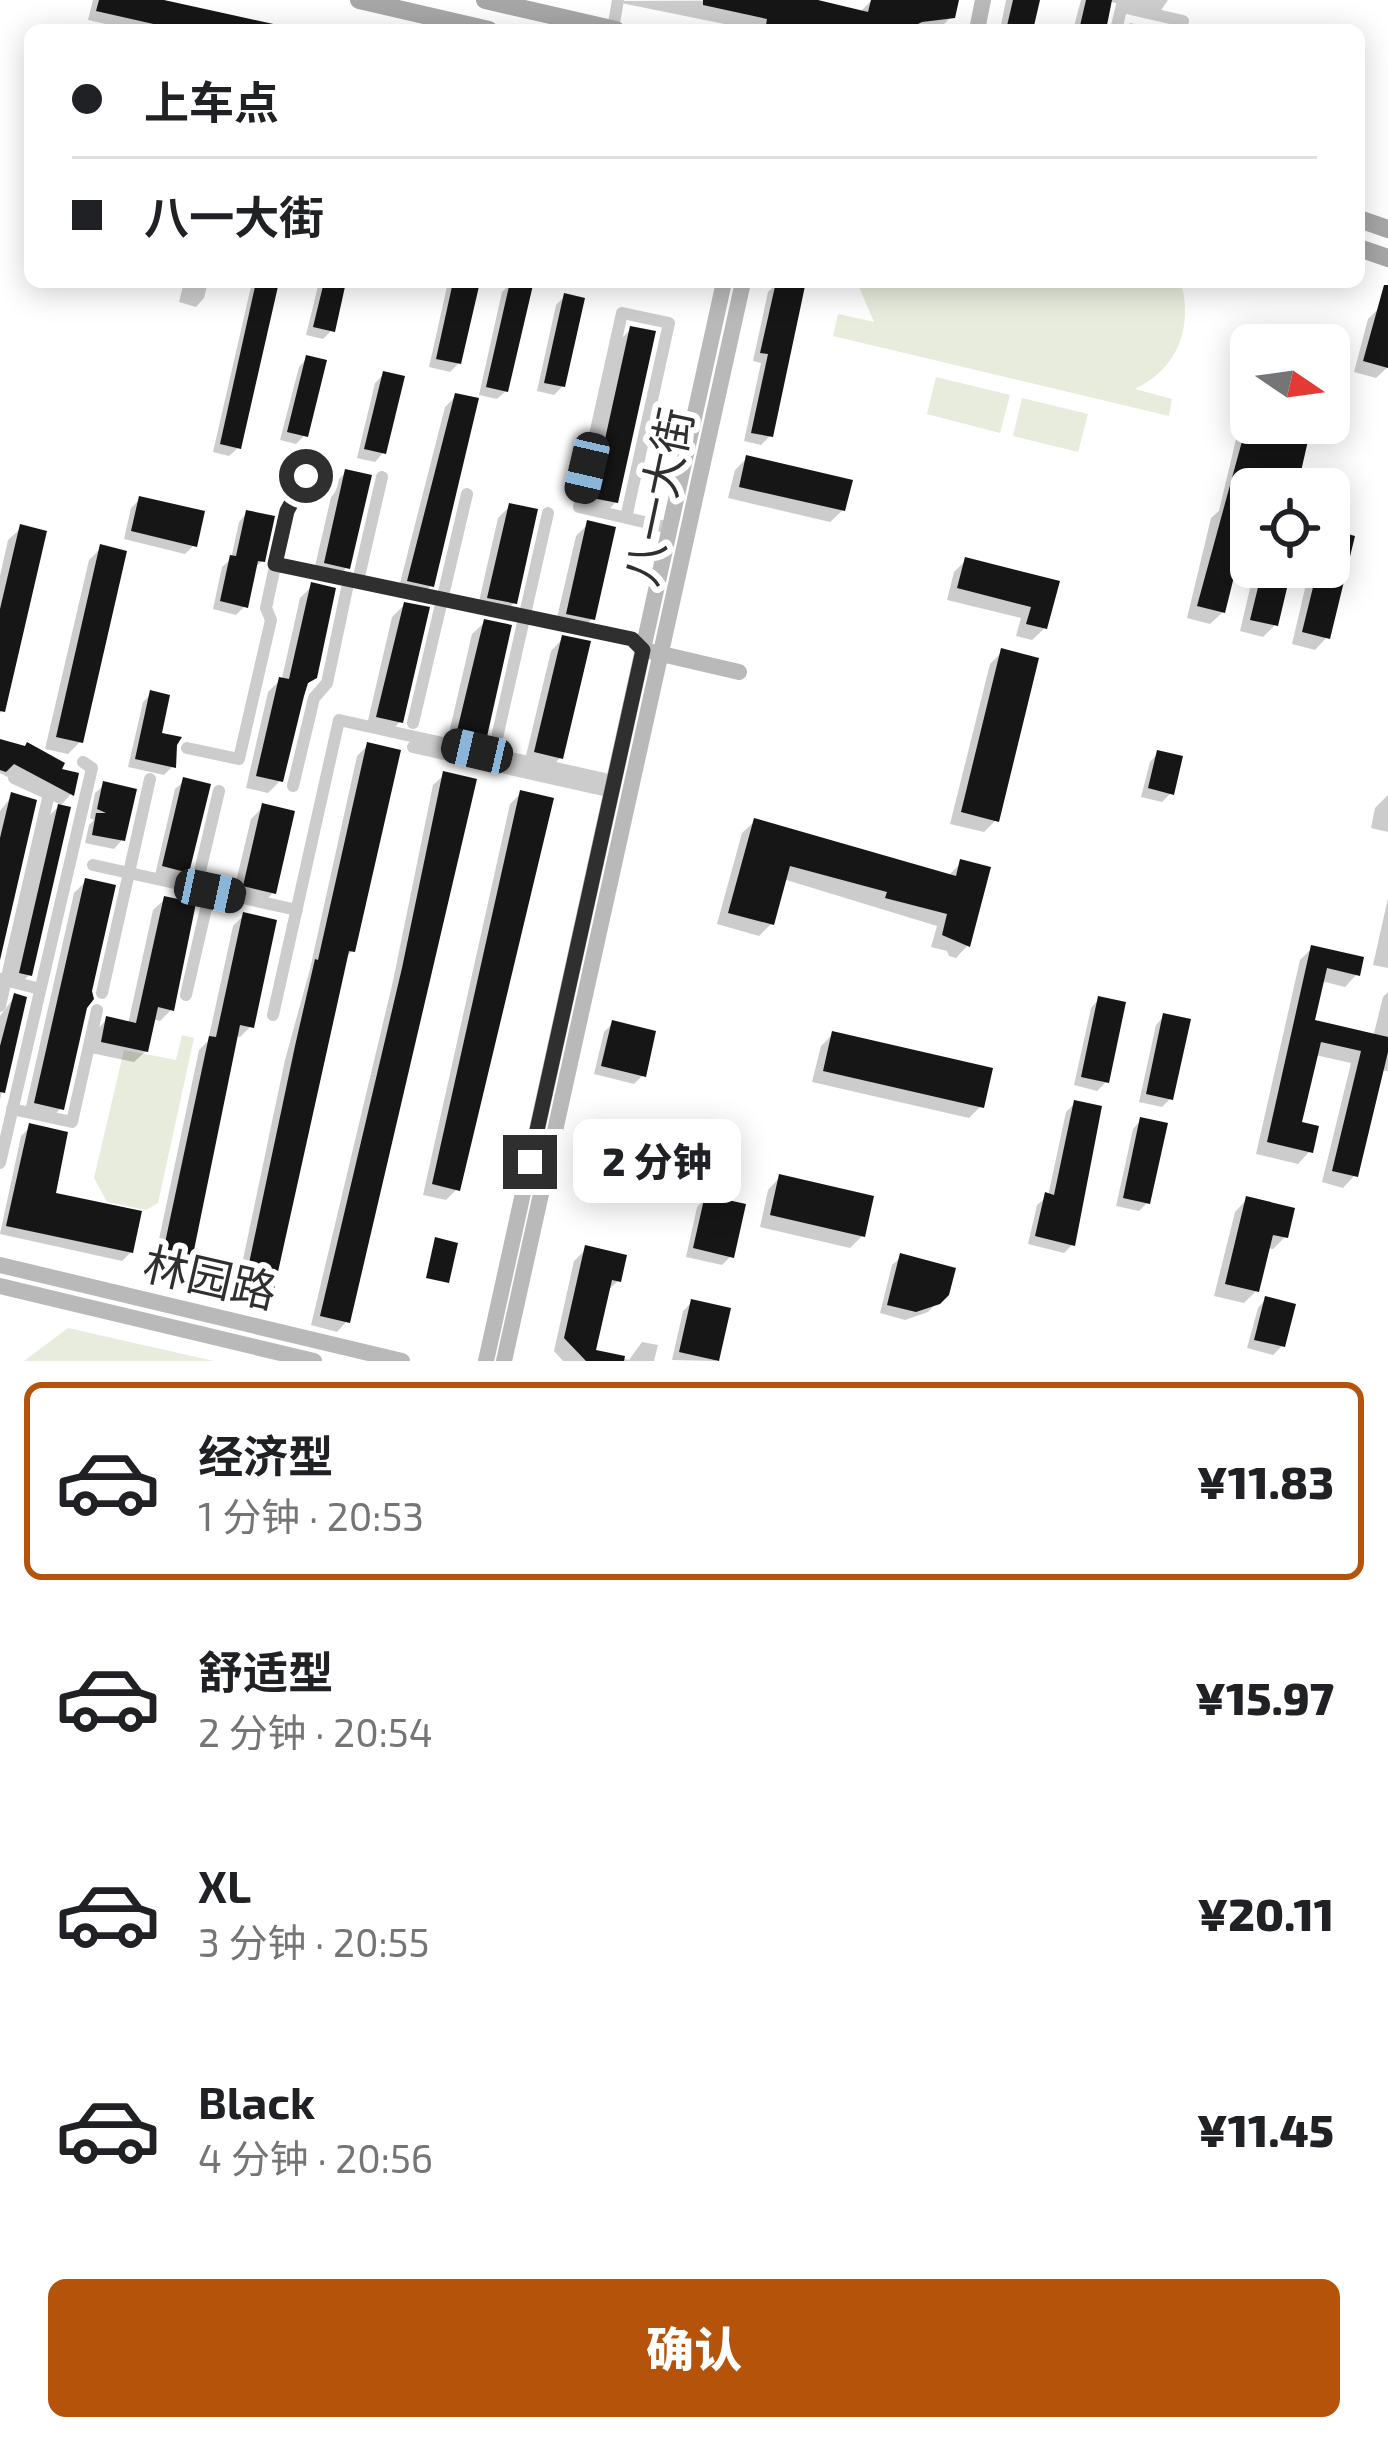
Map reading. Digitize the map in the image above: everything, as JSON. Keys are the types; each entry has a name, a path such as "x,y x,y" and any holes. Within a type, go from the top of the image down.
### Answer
{"main road":[{"path":"359,0 432,8 473,24"},
{"path":"485,0 591,24"},
{"name":"八一大街","path":"486,1361 613,787 652,652 670,528 723,288"},
{"name":"八一大街","path":"504,1361 652,652 742,288"},
{"path":"652,652 740,672"},
{"name":"林园路","path":"0,1265 403,1361"},
{"name":"林园路","path":"0,1286 314,1361"}],"street":[{"path":"1123,4 1182,24"},
{"path":"626,518 669,323 622,313 579,507 626,518 670,528"},
{"path":"187,748 238,759 271,620 266,608 287,511 306,476"},
{"path":"292,786 314,698 327,683 382,477"},
{"path":"413,723 466,494"},
{"path":"496,742 548,513"},
{"path":"275,564 632,639 652,652"},
{"path":"273,1015 339,720 613,787"},
{"path":"412,747 613,787"},
{"path":"0,1163 92,767 83,762"},
{"path":"0,1006 49,794 14,778"},
{"path":"102,992 150,779"},
{"path":"186,994 219,791"},
{"path":"93,866 297,910"},
{"path":"4,982 40,988"},
{"path":"12,1109 72,1122 97,1010"}],"shaded area":[{"path":"860,288 1182,288 1185,315 1172,358 1135,389 1172,399 1169,416 833,336 838,314 874,322"},
{"path":"936,377 1010,395 1000,433 927,414"},
{"path":"1022,398 1088,414 1078,452 1013,436"},
{"path":"182,1035 194,1038 158,1203 146,1210 107,1202 94,1178 124,1050 176,1060"},
{"path":"68,1328 214,1361 24,1361"}],"building":[{"path":"99,0 164,0 273,24 153,24 96,11"},
{"path":"703,0 818,0 868,12 871,0 959,0 955,18 918,24 766,24 767,19 703,5"},
{"path":"1013,0 1040,0 1034,24 1007,24"},
{"path":"1086,0 1112,0 1107,24 1080,24"},
{"path":"1384,285 1388,285 1388,368 1363,361"},
{"path":"255,288 278,288 241,449 220,444"},
{"path":"323,288 345,288 335,332 313,327"},
{"path":"452,288 479,288 461,364 436,359"},
{"path":"509,288 532,288 508,392 486,387"},
{"path":"775,288 805,288 773,437 751,433 768,354 760,353"},
{"path":"564,293 585,298 565,387 544,383"},
{"path":"630,326 656,331 618,503 592,498"},
{"path":"306,355 327,360 308,437 287,432"},
{"path":"383,371 405,376 386,454 364,449"},
{"path":"455,393 479,398 434,587 407,581"},
{"path":"1241,444 1307,444 1302,468 1235,468"},
{"path":"746,455 853,480 845,511 739,487"},
{"path":"345,469 372,475 350,569 324,563"},
{"path":"1230,485 1231,588 1225,613 1197,606"},
{"path":"139,496 205,511 197,547 131,531"},
{"path":"509,503 538,509 517,604 487,598"},
{"path":"246,510 275,516 265,562 258,561 248,608 220,601"},
{"path":"587,520 616,527 595,620 566,614"},
{"path":"20,524 47,531 5,712 0,711 0,609"},
{"path":"100,544 127,551 83,743 56,737"},
{"path":"965,557 1060,581 1047,629 1026,624 1031,607 957,588"},
{"path":"311,582 336,588 317,678 308,683 283,782 256,776 279,677 289,679"},
{"path":"1258,588 1287,588 1278,626 1250,620"},
{"path":"1313,588 1342,588 1330,639 1302,632"},
{"path":"404,602 430,607 403,723 376,717"},
{"path":"484,619 512,625 486,741 456,735"},
{"path":"562,635 591,641 563,759 534,752"},
{"path":"1001,648 1039,658 999,822 961,812"},
{"path":"150,690 170,695 162,733 182,737 176,768 135,759"},
{"path":"0,739 25,746 27,742 65,763 62,769 79,773 74,796 14,764 6,772 0,770"},
{"path":"367,742 401,750 355,952 349,951 272,1299 159,1271 209,1036 216,1037 243,912 277,920 254,1028 240,1025 193,1255 248,1268"},
{"path":"1157,750 1183,756 1174,795 1148,788"},
{"path":"443,771 477,779 350,1323 320,1316"},
{"path":"183,777 211,784 189,873 162,866"},
{"path":"103,781 137,789 125,841 92,835 96,813 106,813 97,809"},
{"path":"520,790 554,798 460,1191 432,1184"},
{"path":"11,792 37,800 0,960 0,838"},
{"path":"262,803 295,811 276,894 243,886"},
{"path":"58,804 71,807 32,976 19,973"},
{"path":"754,818 956,876 960,859 991,867 970,947 942,935 947,914 790,866 774,925 728,913"},
{"path":"85,878 116,885 94,999 87,1008 64,1110 34,1103"},
{"path":"164,896 196,903 174,1011 158,1007 148,1052 101,1042 106,1016 136,1023"},
{"path":"1311,945 1364,957 1360,976 1327,968 1315,1020 1388,1037 1358,1177 1332,1171 1361,1051 1321,1042 1302,1122 1319,1126 1313,1153 1267,1142"},
{"path":"14,993 27,997 5,1093 0,1092 0,1046"},
{"path":"1098,996 1126,1002 1109,1083 1081,1077"},
{"path":"1163,1013 1191,1019 1173,1100 1146,1094"},
{"path":"612,1020 656,1031 646,1077 601,1066"},
{"path":"832,1031 993,1068 984,1108 823,1071"},
{"path":"1074,1100 1102,1106 1075,1246 1035,1236 1045,1192 1054,1195"},
{"path":"1140,1117 1168,1123 1150,1204 1123,1198"},
{"path":"29,1123 68,1132 56,1193 142,1211 133,1253 6,1226"},
{"path":"779,1174 874,1196 865,1237 770,1215"},
{"path":"705,1195 746,1204 734,1258 693,1248"},
{"path":"1246,1196 1295,1208 1288,1238 1273,1235 1259,1292 1225,1284"},
{"path":"435,1237 458,1243 449,1283 426,1278"},
{"path":"585,1245 627,1255 621,1282 612,1280 596,1350 625,1356 624,1361 586,1361 564,1338"},
{"path":"900,1253 956,1268 949,1295 940,1304 916,1312 887,1305"},
{"path":"1265,1296 1296,1304 1285,1347 1254,1340"},
{"path":"691,1299 731,1308 719,1361 679,1352"}],"route":[{"path":"306,476 287,511 275,564 632,639 643,650 530,1162"}]}
